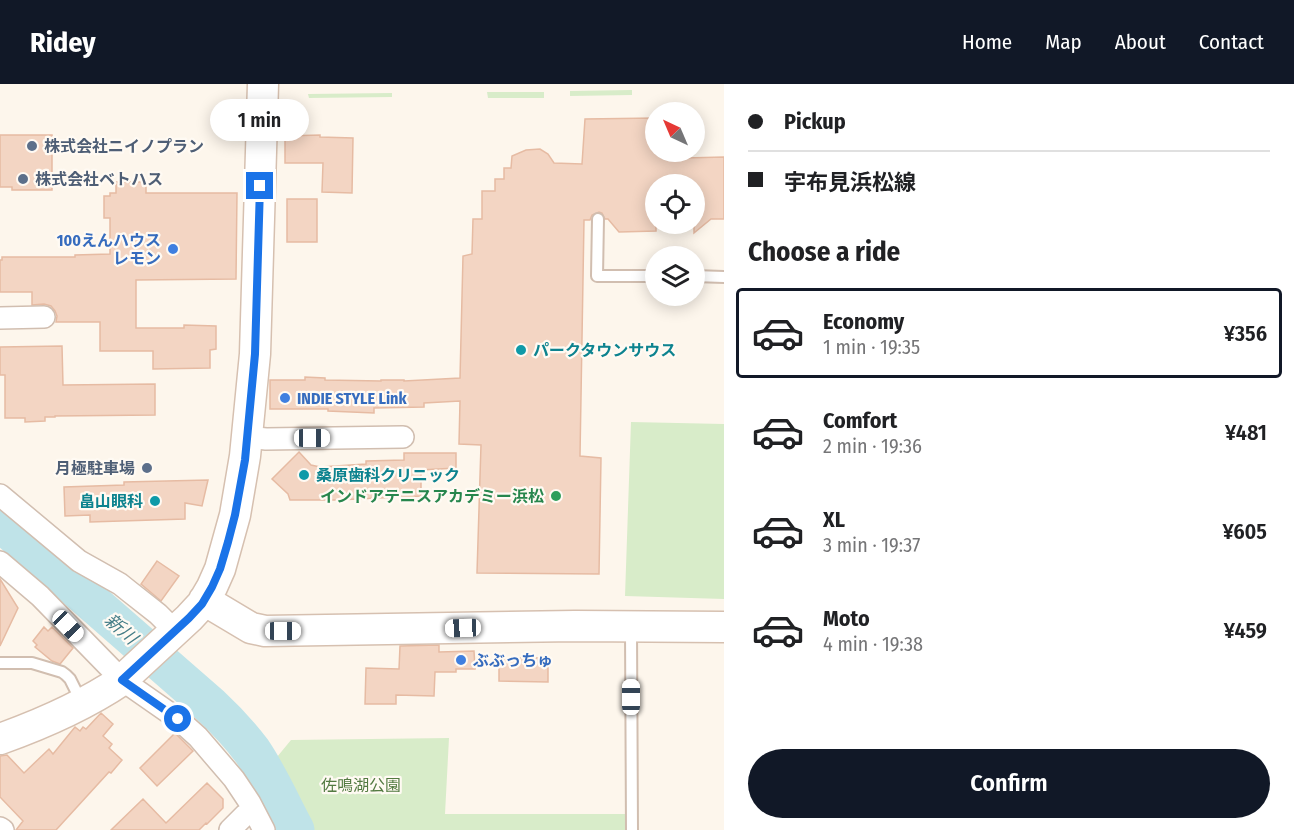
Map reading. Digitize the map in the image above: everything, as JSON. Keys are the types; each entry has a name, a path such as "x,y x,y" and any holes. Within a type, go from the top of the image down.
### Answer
{"main road":[{"path":"0,739 46,721 82,703 128,675 189,618 204,600 220,569 240,488 255,354 263,84"},
{"path":"204,600 251,628 259,630 575,626 724,627"}],"street":[{"path":"0,318 44,317"},
{"path":"247,437 266,439 403,437"},
{"path":"0,495 74,557 120,584 149,606 172,634"},
{"path":"0,562 198,738 234,779 264,830"},
{"path":"230,830 245,815 254,811"}],"lane":[{"path":"598,219 597,276 645,276"},
{"path":"705,276 724,277"},
{"path":"631,627 632,830"},
{"path":"0,663 32,663 62,672 70,679 82,703"}],"green space":[{"path":"632,90 632,95 570,96 570,91"},
{"path":"487,92 544,92 544,98 488,98"},
{"path":"392,93 392,97 309,98 308,94"},
{"path":"631,422 724,424 724,599 625,596"},
{"name":"佐鳴湖公園","path":"449,738 445,814 632,814 632,830 313,830 277,757 291,740"}],"building":[{"name":"パークタウンサウス","path":"645,118 645,162 705,162 705,157 724,157 724,219 711,219 705,224 705,174 645,174 645,231 619,232 599,212 592,215 590,220 584,220 580,456 601,458 599,574 477,573 481,445 459,444 460,401 424,403 424,407 374,408 374,413 328,411 328,409 270,409 270,380 305,380 305,377 325,378 325,380 381,381 460,378 463,256 472,254 473,219 482,219 482,191 495,191 495,179 504,179 504,168 511,168 512,156 526,150 540,149 548,154 554,163 582,164 585,119"},
{"path":"0,135 52,135 52,190 12,190 12,187 0,187"},
{"path":"320,135 320,137 353,138 352,193 322,192 323,163 285,163 285,136"},
{"path":"116,182 146,182 146,193 237,193 236,279 136,280 136,328 216,326 216,349 210,350 210,368 153,369 153,351 100,351 100,322 56,322 57,316 51,306 32,305 32,292 0,292 0,260 2,257 75,257 75,255 110,254 110,218 104,218 104,196 116,193"},
{"path":"287,199 317,199 317,242 287,242"},
{"path":"62,346 63,385 155,384 155,415 55,416 45,417 45,421 25,422 25,418 5,418 5,375 0,375 0,347"},
{"path":"299,452 311,465 320,467 366,464 366,461 404,460 404,453 456,453 456,468 421,470 421,496 290,500 288,494 272,479"},
{"path":"208,480 202,506 185,503 185,519 90,522 90,515 65,516 64,487 124,485 124,482"},
{"path":"157,561 179,576 161,601 141,584"},
{"path":"0,579 18,608 0,646"},
{"path":"44,627 48,631 52,627 73,648 60,664 52,661 35,647 37,645 33,641"},
{"path":"439,645 439,652 474,651 475,669 435,672 434,696 396,695 396,704 365,704 366,668 399,669 400,646"},
{"path":"499,658 548,658 548,682 499,681"},
{"path":"101,713 113,724 103,736 112,744 109,748 122,760 56,830 16,830 23,821 0,797 0,756 7,755 24,773 49,749 53,754 75,727 80,731 83,727 86,729"},
{"path":"175,733 193,751 157,786 140,768"},
{"path":"207,783 223,799 223,808 199,830 111,830 143,799 166,823"}],"waterway":[{"name":"新川","path":"0,522 227,722 258,761 295,830"}],"place":[{"name":"株式会社ニイノプラン","path":"32,146"},
{"name":"株式会社ベトハス","path":"23,179"},
{"name":"100えんハウス レモン","path":"173,249"},
{"name":"パークタウンサウス","path":"521,350"},
{"name":"INDIE STYLE Link","path":"285,398"},
{"name":"月極駐車場","path":"147,468"},
{"name":"桑原歯科クリニック","path":"304,475"},
{"name":"インドアテニスアカデミー浜松","path":"556,496"},
{"name":"畠山眼科","path":"155,501"},
{"name":"ぶぶっちゅ","path":"461,660"}],"route":[{"path":"178,719 122,680 202,604 220,569 228,542 245,460 255,354 260,186"}]}
